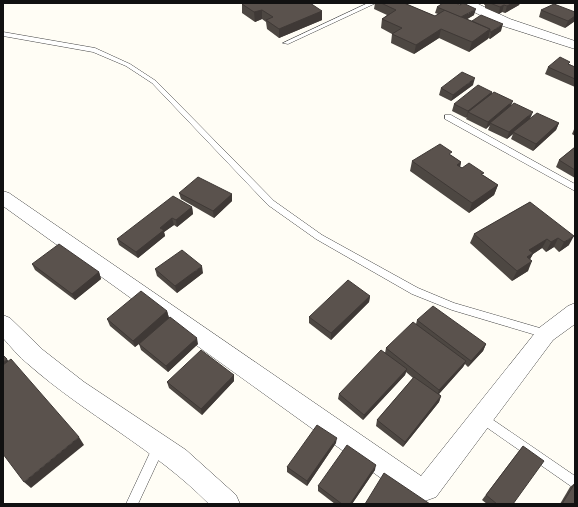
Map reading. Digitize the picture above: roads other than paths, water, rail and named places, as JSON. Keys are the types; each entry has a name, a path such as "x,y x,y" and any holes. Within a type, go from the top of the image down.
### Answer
{"street":[{"path":"466,3 505,22 575,45"},
{"path":"3,197 418,490 427,488 546,334 575,312"},
{"path":"3,324 35,357 76,389 159,446 193,472 227,504"}],"lane":[{"path":"352,3 361,8"},
{"path":"286,43 373,3"},
{"path":"3,34 95,50 128,65 154,82 271,203 318,237 415,291 452,306 546,334"},
{"path":"448,117 575,188"},
{"path":"482,418 575,483"},
{"path":"132,504 159,446"}]}
